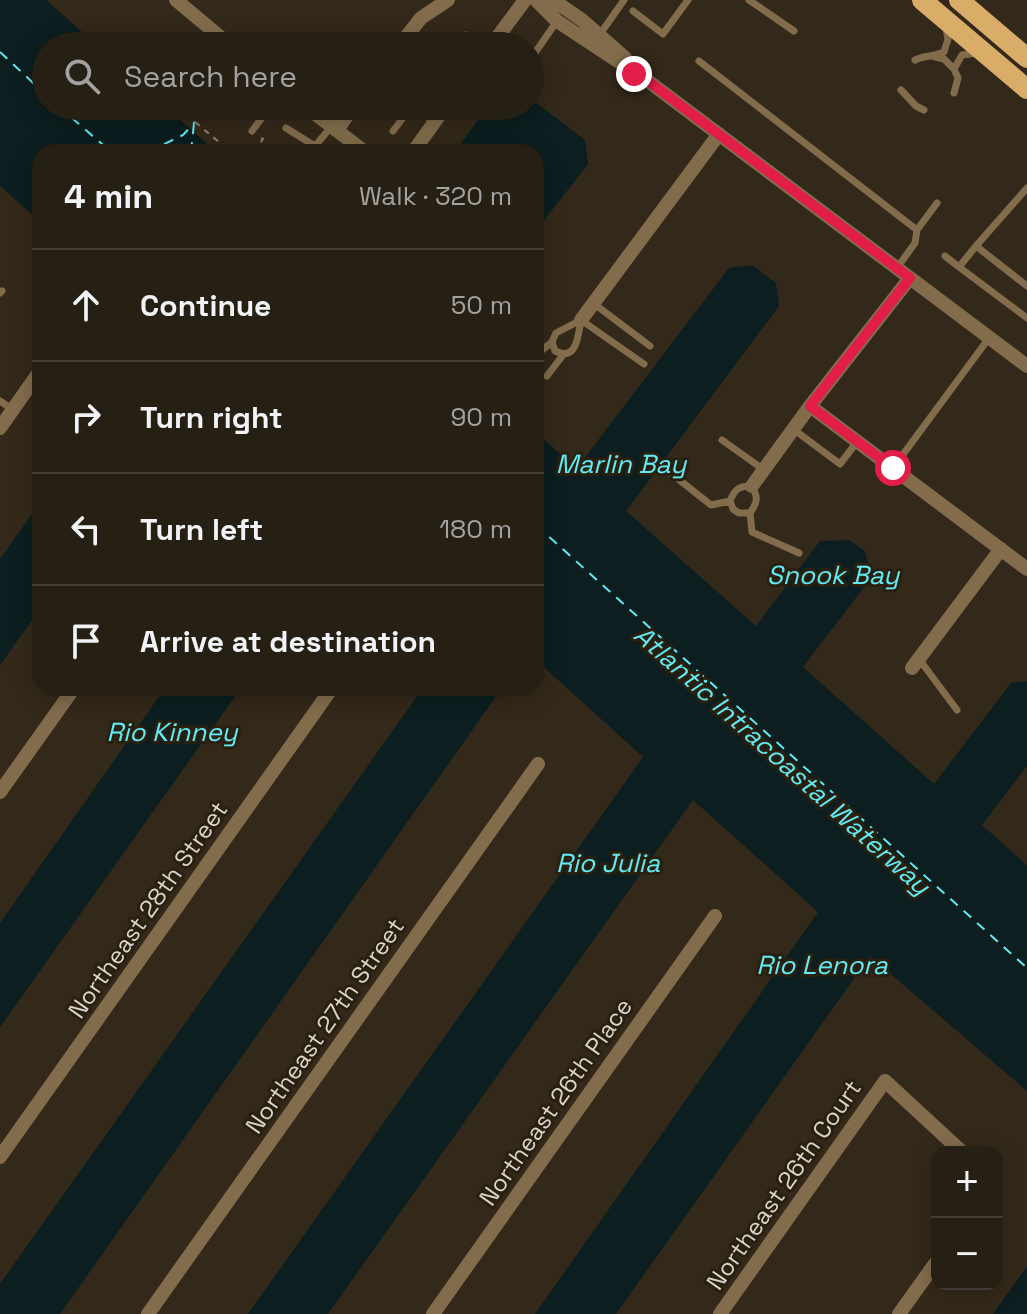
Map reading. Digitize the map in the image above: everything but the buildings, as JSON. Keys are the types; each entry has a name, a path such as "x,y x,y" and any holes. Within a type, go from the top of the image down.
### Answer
{"main road":[{"path":"922,0 1027,89"},
{"path":"944,18 959,0 1027,58"}],"street":[{"path":"176,0 214,32"},
{"path":"410,32 421,18 448,0"},
{"path":"501,32 525,0"},
{"path":"536,0 557,21 596,41 1027,366"},
{"path":"562,2 596,41"},
{"path":"323,120 355,144"},
{"path":"334,128 341,120"},
{"path":"419,144 434,122"},
{"path":"581,320 719,134"},
{"path":"752,486 910,278"},
{"path":"0,428 32,383"},
{"path":"810,406 1027,569"},
{"path":"916,664 1001,549"},
{"path":"0,792 68,696"},
{"name":"Northeast 28th Street","path":"0,1157 326,696"},
{"name":"Northeast 27th Street","path":"148,1314 538,764"},
{"name":"Northeast 26th Place","path":"433,1314 715,916"},
{"name":"Northeast 26th Court","path":"720,1314 885,1081 955,1146"},
{"path":"899,1314 931,1269"}],"lane":[{"path":"596,41 624,0"},
{"path":"633,11 663,34 688,0"},
{"path":"749,0 794,31"},
{"path":"935,57 944,52 948,39 944,18"},
{"path":"544,40 557,21"},
{"path":"954,69 962,55 987,54"},
{"path":"915,60 924,55 944,59 958,78 954,93"},
{"path":"699,61 917,230"},
{"path":"901,90 924,110"},
{"path":"252,131 260,120"},
{"path":"393,131 401,120"},
{"path":"286,128 312,144"},
{"path":"317,144 334,128"},
{"path":"959,267 1027,188"},
{"path":"897,268 915,243 917,230 937,203"},
{"path":"976,246 1027,286"},
{"path":"945,256 1027,318"},
{"path":"593,303 650,346"},
{"path":"544,349 556,333 581,320"},
{"path":"547,376 563,355 576,347 581,320"},
{"path":"581,320 644,364"},
{"path":"893,468 990,338"},
{"path":"552,342 555,351 563,355"},
{"path":"0,401 13,410"},
{"path":"793,429 840,464 857,442"},
{"path":"722,440 764,470"},
{"path":"663,467 711,505 730,501"},
{"path":"750,513 739,513 730,501 733,492 740,486 752,486 758,497 750,513 752,532 799,553"},
{"path":"916,664 957,710"}],"path":[{"path":"195,122 221,144"},
{"path":"252,131 263,139 260,144"}],"water":[{"path":"0,0 46,0 82,32 32,32 32,120 181,120 207,144 32,144 32,214 0,186"},
{"path":"544,109 585,140 588,164 544,221 544,144 461,144 478,120 544,120"},
{"path":"752,265 776,283 779,306 626,511 756,626 820,541 849,540 865,551 871,578 803,667 934,784 1011,683 1027,681 1027,766 982,825 1027,865 1027,1091 870,956 616,1314 535,1314 818,912 693,800 328,1314 248,1314 643,757 544,667 544,440 577,468 729,268"},
{"path":"32,514 32,620 0,665 0,559"},
{"name":"Rio Kinney","path":"159,696 235,696 0,1027 0,923"},
{"path":"417,696 496,696 60,1314 0,1314 0,1284"},
{"path":"1027,1266 1027,1314 993,1314"}],"ferry route":[{"path":"0,52 32,82"},
{"path":"74,120 102,144"},
{"path":"164,144 183,135 195,122"},
{"path":"192,144 194,123"},
{"path":"544,532 1027,968"}],"route":[{"path":"634,74 648,81 910,278 810,406 893,468"}],"water label":[{"name":"Marlin Bay","path":"621,464"},
{"name":"Snook Bay","path":"833,575"},
{"name":"Atlantic Intracoastal Waterway","path":"782,760"},
{"name":"Rio Julia","path":"608,863"},
{"name":"Rio Lenora","path":"822,965"}]}
